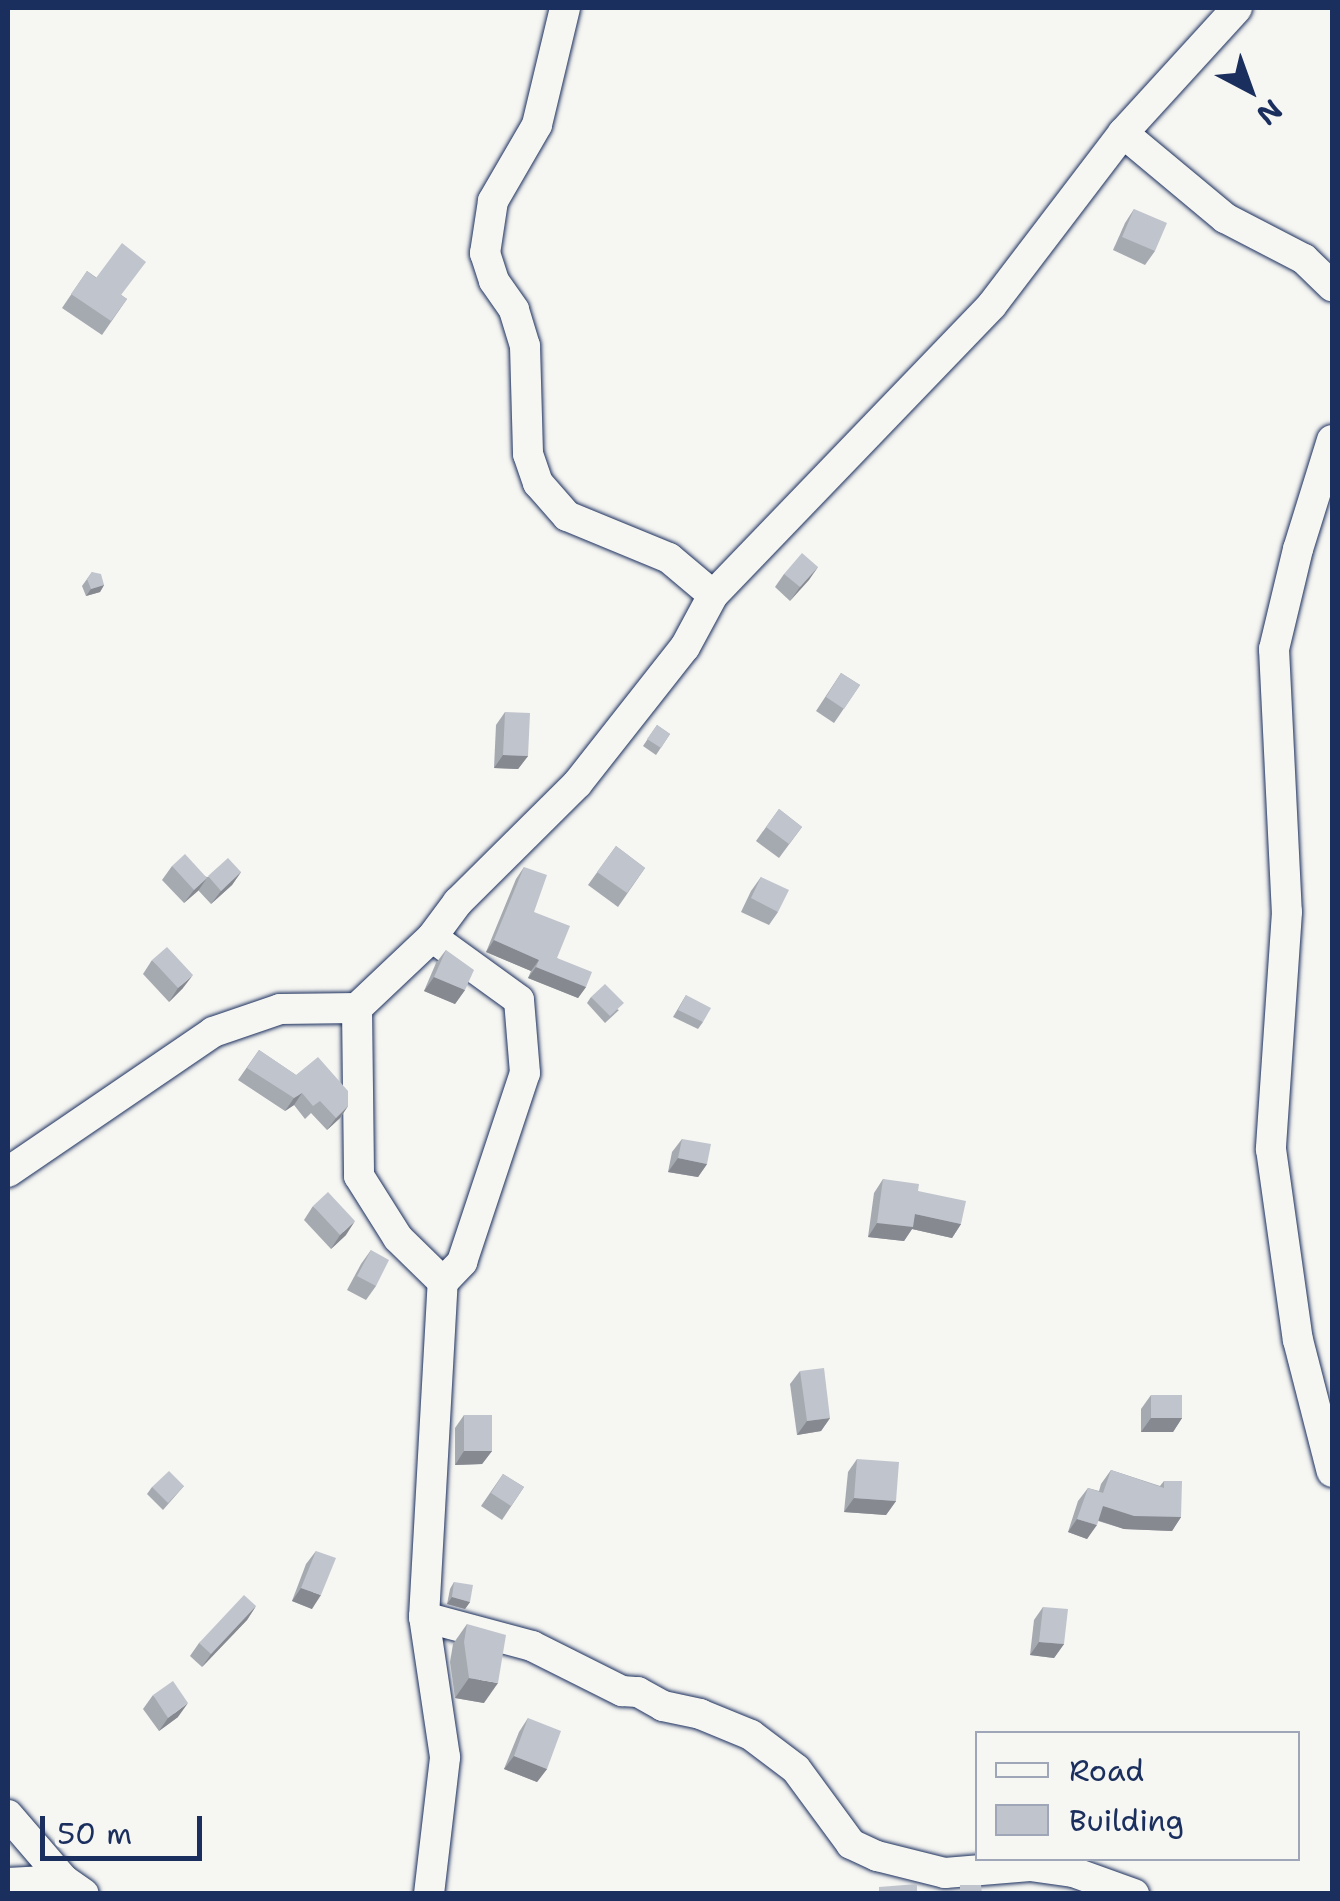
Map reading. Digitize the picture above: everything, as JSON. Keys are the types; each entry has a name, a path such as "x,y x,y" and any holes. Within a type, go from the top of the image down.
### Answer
{"street":[{"path":"565,8 537,124 492,201 485,253 494,280 514,310 525,346 528,454 538,483 567,516 669,558 714,595"},
{"path":"8,1172 213,1032 280,1009 357,1008 432,937 458,902 577,784 685,647 714,595 992,304 1123,132 1237,8"},
{"path":"1123,132 1225,218 1304,259 1332,286"},
{"path":"1332,440 1298,549 1274,649 1288,912 1272,1149 1298,1340 1332,1472"},
{"path":"430,1894 445,1757 424,1617 443,1282 462,1262 524,1072 519,1000 432,937"},
{"path":"357,1008 359,1176 398,1238 443,1282"},
{"path":"424,1617 532,1646 622,1691 638,1692 663,1706 700,1714 751,1735 796,1768 851,1844 877,1856 944,1873 1030,1866 1073,1872 1134,1894"},
{"path":"8,1815 74,1887"},
{"path":"8,1883 74,1887"}],"building":[{"path":"1134,209 1167,223 1155,251 1122,237"},
{"path":"122,243 146,262 121,295 127,299 111,321 71,294 87,271 96,278"},
{"path":"802,553 818,567 800,587 784,574"},
{"path":"92,572 101,574 104,585 91,589 87,579"},
{"path":"841,673 860,685 844,709 826,697"},
{"path":"505,712 530,713 528,756 503,755"},
{"path":"657,725 670,734 661,748 647,739"},
{"path":"779,809 802,827 789,844 766,827"},
{"path":"616,846 645,868 627,893 597,872"},
{"path":"185,854 207,878 194,890 172,866"},
{"path":"228,858 241,872 221,891 208,876"},
{"path":"524,867 547,875 534,912 570,926 557,958 592,972 586,987 536,967 539,960 494,940"},
{"path":"761,877 789,890 778,912 751,898"},
{"path":"167,947 193,975 178,988 152,960"},
{"path":"446,950 474,970 465,990 434,977"},
{"path":"605,984 624,1003 610,1016 591,997"},
{"path":"686,995 711,1008 703,1022 678,1010"},
{"path":"259,1050 296,1075 318,1057 348,1091 348,1106 336,1118 320,1101 313,1106 302,1093 294,1098 247,1068"},
{"path":"682,1139 711,1144 707,1164 678,1158"},
{"path":"883,1179 919,1184 918,1191 966,1201 961,1224 915,1214 913,1227 877,1223"},
{"path":"328,1192 355,1221 340,1235 313,1206"},
{"path":"371,1250 389,1260 376,1286 357,1276"},
{"path":"824,1368 830,1418 807,1421 800,1371"},
{"path":"1151,1395 1182,1395 1182,1418 1151,1418"},
{"path":"464,1415 492,1415 492,1451 464,1451"},
{"path":"857,1459 899,1462 896,1501 854,1498"},
{"path":"1111,1470 1164,1488 1164,1481 1182,1481 1181,1517 1134,1516 1103,1506 1097,1525 1077,1519 1088,1488 1103,1493"},
{"path":"169,1471 184,1486 168,1503 152,1487"},
{"path":"503,1474 524,1487 511,1506 491,1493"},
{"path":"316,1551 336,1558 321,1595 301,1588"},
{"path":"454,1582 473,1585 470,1602 452,1597"},
{"path":"244,1595 256,1606 211,1654 199,1643"},
{"path":"1043,1607 1068,1609 1064,1644 1039,1642"},
{"path":"467,1624 506,1635 498,1683 469,1678 464,1642"},
{"path":"173,1681 188,1703 168,1718 153,1695"},
{"path":"528,1718 561,1731 547,1769 514,1756"},
{"path":"917,1884 917,1894 879,1894 879,1887"},
{"path":"960,1885 981,1885 982,1894 960,1894"}]}
